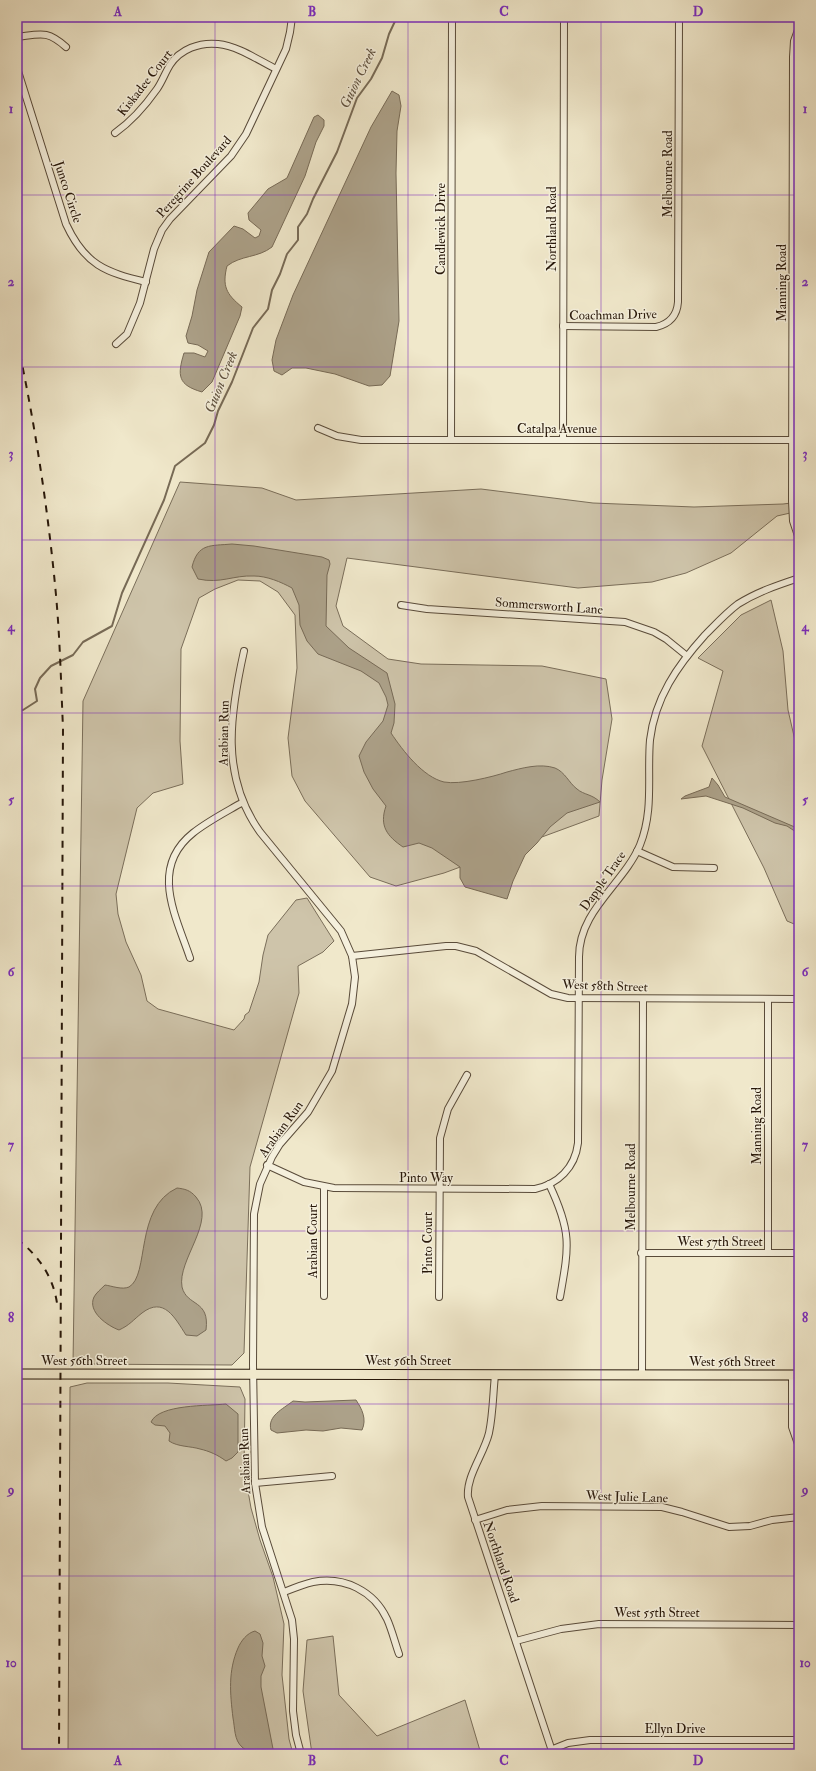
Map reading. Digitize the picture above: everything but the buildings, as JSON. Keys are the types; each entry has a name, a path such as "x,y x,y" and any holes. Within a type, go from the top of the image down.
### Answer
{"main road":[{"name":"West 56th Street","path":"17,1374 254,1373 796,1375"}],"street":[{"path":"276,69 288,41 292,17"},
{"name":"Candlewick Drive","path":"452,17 452,440"},
{"name":"Northland Road","path":"563,440 564,17"},
{"name":"Melbourne Road","path":"664,325 674,317 678,302 679,17"},
{"name":"Manning Road","path":"799,26 794,41 793,57 796,440 792,510 793,521 799,539"},
{"path":"17,37 37,34 49,35 56,38 66,47"},
{"name":"Kiskadee Court","path":"116,133 136,116 158,88 171,64 180,54 195,46 218,44 276,69"},
{"name":"Junco Circle","path":"17,68 66,224 73,239 86,255 99,266 115,274 146,282"},
{"name":"Peregrine Boulevard","path":"116,344 127,334 140,303 154,249 162,230 170,218 237,148 246,134 276,69"},
{"name":"Coachman Drive","path":"563,326 656,327 664,325"},
{"name":"Catalpa Avenue","path":"318,428 337,436 361,440 796,440"},
{"name":"Dapple Trace","path":"549,1184 561,1177 570,1166 577,1147 579,953 584,928 595,908 623,874 637,851 644,832 649,808 650,745 655,715 667,685 687,656 718,622 739,604 765,590 799,578"},
{"name":"Sommersworth Lane","path":"401,605 427,609 625,622 654,632 666,639 687,656"},
{"name":"Arabian Run","path":"244,651 235,699 232,743 234,774 243,802 262,835 334,920 344,937 352,956 355,980 353,1001 333,1068 326,1083 308,1112 280,1144 267,1165 260,1184 254,1214 255,1483 262,1527 290,1607 293,1626 293,1711 300,1754"},
{"path":"190,958 169,895 168,882 172,862 181,845 192,833 243,802"},
{"path":"637,851 672,868 714,868"},
{"name":"West 58th Street","path":"352,956 456,946 476,951 551,994 563,997 643,999 799,999"},
{"name":"Melbourne Road","path":"642,1375 641,1253 643,999"},
{"name":"Manning Road","path":"768,999 768,1253"},
{"name":"Pinto Court","path":"439,1297 439,1149 442,1125 449,1106 467,1075"},
{"name":"Pinto Way","path":"267,1165 303,1182 324,1187 439,1189 535,1188 549,1184"},
{"path":"549,1184 562,1213 567,1232 567,1253 560,1297"},
{"name":"Arabian Court","path":"324,1187 324,1296"},
{"name":"West 57th Street","path":"641,1253 799,1253"},
{"name":"Northland Road","path":"495,1375 489,1433 483,1453 468,1484 468,1497 553,1752"},
{"path":"796,1375 792,1427 799,1447"},
{"path":"255,1483 332,1476"},
{"name":"West Julie Lane","path":"475,1520 507,1510 542,1506 662,1507 729,1527 750,1526 772,1520 799,1517"},
{"path":"284,1592 312,1582 325,1580 345,1582 360,1589 370,1595 388,1620 399,1654"},
{"name":"West 55th Street","path":"516,1641 548,1631 587,1625 799,1625"},
{"name":"Ellyn Drive","path":"553,1752 568,1743 590,1740 799,1740"}],"shaded area":[{"path":"392,91 399,95 401,106 397,131 396,173 399,321 390,376 382,385 369,386 335,374 306,368 292,368 282,375 274,371 272,360 276,340 293,295 371,127"},
{"path":"318,115 324,120 324,126 316,142 305,176 272,247 267,251 232,262 227,266 225,284 229,294 242,307 240,316 212,382 202,392 194,389 184,383 181,378 180,368 184,353 194,353 205,357 208,351 198,345 188,343 186,336 197,290 209,252 234,226 243,229 255,238 259,236 261,230 249,220 248,213 268,189 287,178 314,117"},
{"path":"180,482 262,488 296,500 481,489 593,503 694,507 783,504 799,502 799,511 777,516 731,553 686,573 652,582 578,588 347,558 336,606 343,626 388,659 421,664 542,666 606,679 612,719 602,780 599,816 444,873 396,886 370,877 305,801 292,776 288,738 297,668 295,615 278,592 260,581 238,580 215,589 199,598 181,649 180,741 183,784 153,793 137,808 116,894 118,914 126,942 141,975 147,1001 158,1009 234,1030 249,1012 259,982 268,935 296,900 307,898 334,941 323,952 298,966 299,993 250,1167 244,1353 232,1365 73,1364 83,701"},
{"path":"232,544 322,557 329,560 330,564 327,575 326,626 349,648 387,673 395,704 394,723 391,733 401,748 421,769 429,775 444,782 451,783 485,778 513,770 543,766 555,768 577,789 594,797 600,802 567,813 550,827 525,855 513,881 507,899 465,887 460,878 460,867 432,848 419,843 403,847 393,839 386,830 383,819 386,806 373,789 364,772 359,756 366,742 383,721 388,705 379,683 361,671 318,654 307,641 300,625 299,605 292,588 274,580 259,576 247,576 220,580 198,579 192,567 201,550 211,546"},
{"path":"771,600 783,651 788,710 799,758 799,926 787,921 764,868 702,746 723,671 698,658 741,615"},
{"path":"712,778 725,797 797,828 799,830 799,834 787,826 775,823 743,808 706,796 681,799 709,787"},
{"path":"177,1188 185,1189 192,1193 196,1197 201,1207 202,1217 185,1265 182,1276 182,1287 188,1298 197,1304 205,1313 206,1330 197,1336 186,1335 178,1322 168,1311 157,1307 150,1308 119,1330 104,1322 96,1313 93,1308 94,1297 105,1285 126,1288 129,1287 135,1280 139,1269 148,1225 154,1210 163,1198"},
{"path":"87,1383 168,1383 240,1387 245,1399 244,1468 251,1508 273,1577 284,1624 282,1675 289,1739 293,1754 68,1754 70,1387"},
{"path":"356,1400 364,1418 362,1430 341,1428 323,1431 306,1430 277,1433 271,1430 271,1421 277,1413 293,1401"},
{"path":"226,1404 238,1414 238,1452 226,1461 207,1451 169,1441 170,1433 165,1426 155,1425 151,1422 156,1416 174,1409"},
{"path":"255,1631 260,1634 263,1643 262,1656 265,1666 261,1676 261,1687 274,1754 257,1754 249,1752 239,1744 236,1737 232,1709 231,1674 238,1648 247,1635"},
{"path":"333,1636 339,1695 377,1736 465,1700 481,1754 312,1754 303,1691 307,1640"}],"waterway":[{"name":"Guion Creek","path":"17,710 23,710 37,701 35,689 40,678 51,666 73,655 83,642 112,626 122,593 164,500 175,466 205,443 214,425 218,411 232,382 253,328 268,309 272,290 280,274 287,254 298,240 298,227 307,214 337,152 357,98 371,79 382,58 389,34 397,17"}],"railway":[{"path":"17,340 35,435 53,563 63,728 59,1754"},
{"path":"17,1239 38,1259 52,1284 57,1303"}]}
